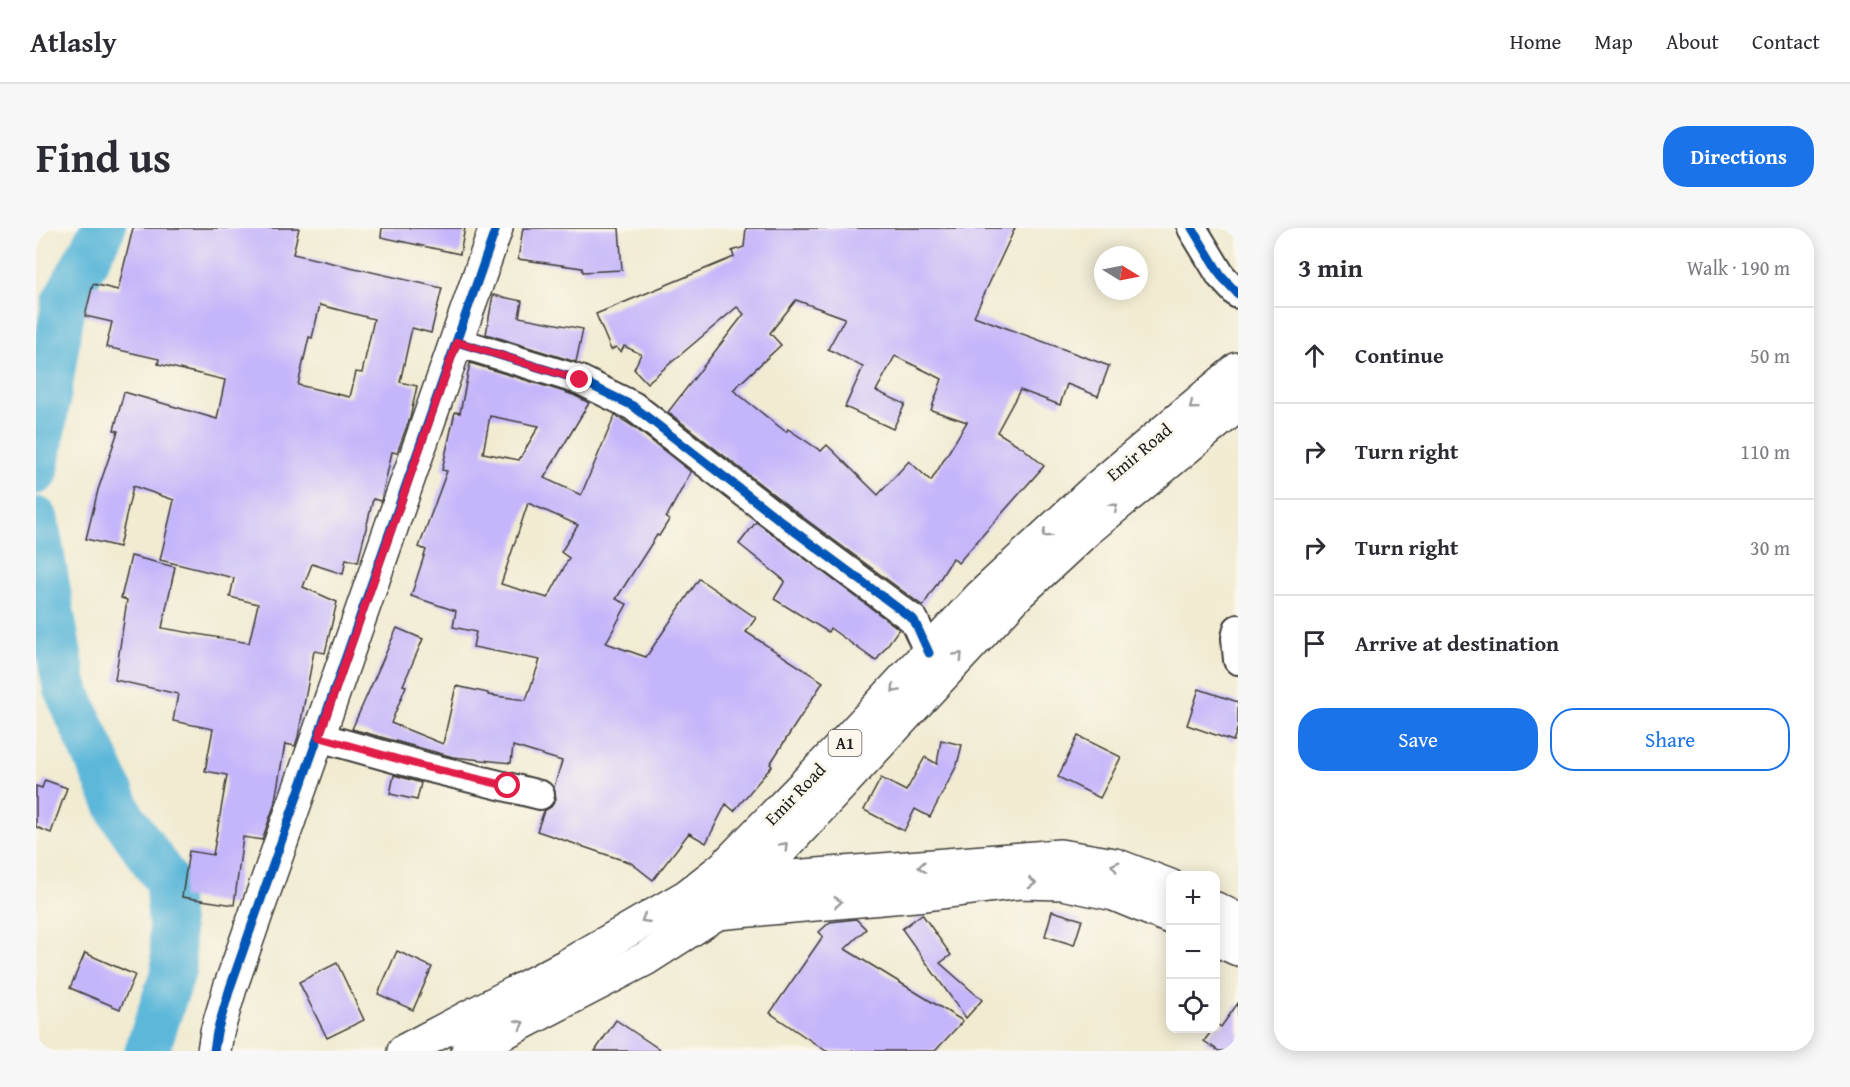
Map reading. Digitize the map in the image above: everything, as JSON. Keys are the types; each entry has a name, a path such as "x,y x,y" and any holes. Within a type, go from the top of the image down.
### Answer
{"main road":[{"path":"214,1051 230,988 496,228"},
{"name":"Emir Road","path":"404,1051 566,966 687,896 723,868 980,597 1098,487 1238,369"},
{"name":"Emir Road","path":"468,1051 645,959 717,913 753,880 1019,593 1088,529 1238,405"},
{"path":"723,868 753,880 1060,856 1115,866 1166,885"},
{"path":"687,896 717,913 926,894 1020,882 1063,883 1114,894 1166,914"},
{"path":"1220,911 1238,920"},
{"path":"1220,941 1238,949"}],"street":[{"path":"1192,228 1221,276 1238,294"},
{"path":"457,342 580,380 633,406 790,528 914,620 928,653"},
{"path":"1238,629 1236,638 1238,660"},
{"path":"319,737 426,767 540,795"}],"building":[{"path":"133,228 299,228 293,254 442,288 431,333 412,328 400,382 417,386 410,418 397,453 392,452 381,501 373,499 358,562 346,559 343,574 312,564 303,587 337,602 325,653 314,651 298,737 295,746 285,744 274,806 262,840 243,837 234,905 182,897 189,851 213,855 227,775 205,771 213,729 173,721 178,694 115,680 127,600 121,598 131,556 175,567 162,628 249,643 258,604 230,597 234,578 160,560 174,500 133,486 119,547 86,539 98,490 118,431 114,430 124,392 217,419 225,380 158,364 159,359 106,347 112,322 85,316 93,284 118,290","holes":["320,305 374,319 362,373 356,372 350,397 298,385 309,337 312,338"]},
{"path":"382,228 465,228 460,254 381,237"},
{"path":"523,228 619,228 622,270 583,272 582,268 518,259"},
{"path":"746,228 1015,228 974,316 1109,366 1098,396 1067,384 1060,405 1020,390 997,432 1023,448 1044,466 958,563 953,558 923,606 800,515 668,412 744,314 737,307 647,383 634,369 641,354 624,346 621,352 616,347 611,350 596,314 734,257 732,251 744,247","holes":["796,300 845,318 828,349 863,367 845,407 893,429 905,404 876,391 895,356 942,379 931,410 967,422 931,481 909,461 878,495 827,445 821,451 788,429 786,432 733,390 781,345 770,333"]},
{"path":"493,295 522,301 519,317 583,329 576,362 486,334"},
{"path":"470,363 574,395 589,403 544,478 581,495 615,415 634,427 691,472 666,518 669,520 616,599 627,604 606,643 646,657 699,579 756,618 746,632 823,682 770,764 772,766 734,811 726,804 706,843 689,833 653,880 631,863 537,831 544,811 551,807 556,799 554,787 562,761 513,746 511,763 453,757 352,729 397,628 423,639 403,685 406,686 391,723 443,744 456,686 488,693 488,695 526,700 540,660 473,647 476,632 453,627 456,611 411,596 426,550 419,547 447,471 442,470 455,412 460,413","holes":["490,416 539,426 519,460 483,453","528,503 578,525 561,552 569,558 548,598 501,584"]},
{"path":"756,522 899,629 876,661 830,628 828,632 774,599 785,581 739,544"},
{"path":"1199,689 1238,702 1238,727 1233,741 1187,725"},
{"path":"1078,736 1121,757 1100,798 1058,777"},
{"path":"941,740 962,745 957,765 930,817 915,809 904,831 864,810 881,778 906,791 925,757 937,764"},
{"path":"394,775 421,783 417,800 390,794"},
{"path":"45,780 67,788 51,833 36,827 36,786 42,788"},
{"path":"1052,911 1082,920 1074,945 1045,936"},
{"path":"922,914 951,955 940,963 982,1000 966,1018 902,929"},
{"path":"856,919 866,929 845,949 963,1021 935,1051 826,1051 770,1013 823,936 819,932 830,922"},
{"path":"397,951 432,967 413,1010 378,994"},
{"path":"85,953 135,975 120,1009 70,988"},
{"path":"337,963 364,1020 327,1038 299,982"},
{"path":"1238,1003 1238,1051 1219,1051 1204,1041 1210,1033 1220,1033 1221,1027"},
{"path":"616,1020 662,1051 595,1051"}],"waterway":[{"path":"36,472 64,302 103,228"},
{"path":"36,519 65,687 122,816 167,881 174,969 147,1051"}],"cycle path":[{"path":"214,1051 230,988 496,228"},
{"path":"1192,228 1221,276 1238,294"},
{"path":"457,342 580,380 633,406 790,528 914,620 929,653"}],"route":[{"path":"508,786 426,767 319,737 457,342 580,380"}]}
